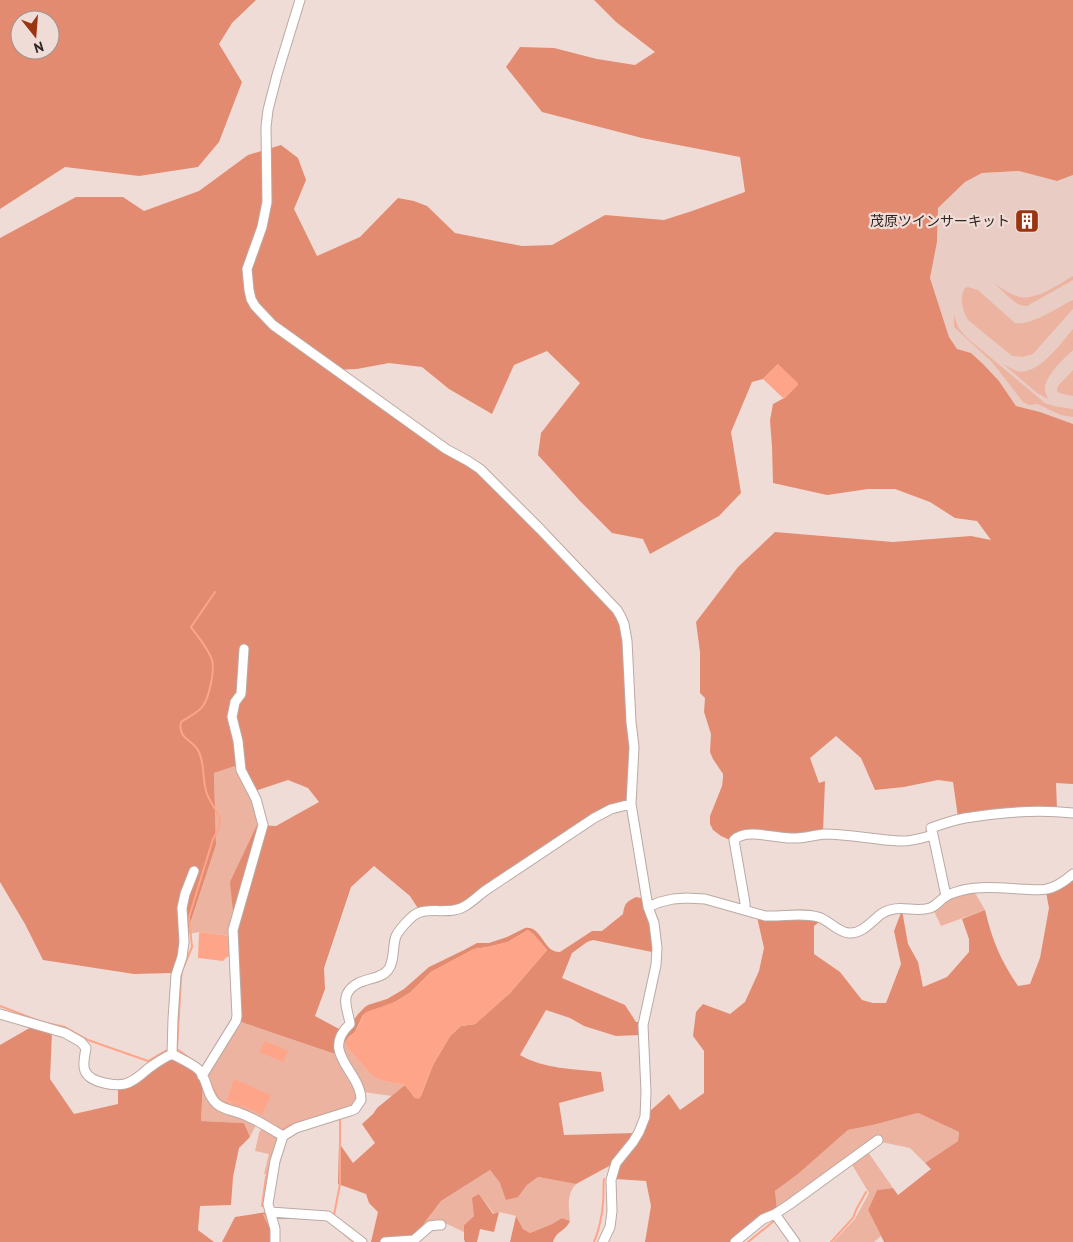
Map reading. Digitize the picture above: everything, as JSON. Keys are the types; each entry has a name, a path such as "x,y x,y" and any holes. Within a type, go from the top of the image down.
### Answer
{"street":[{"path":"300,0 268,110 266,127 267,202 262,227 247,269 249,290 255,306 273,325 446,449 480,470 616,610 624,624 627,641 634,747 631,804 648,907 654,923 657,948 656,964 644,1026 646,1117 633,1142 616,1164 611,1180 612,1211 610,1227 603,1242"},
{"path":"202,1076 236,1021 233,930 263,825 256,799 241,770 238,741 232,717 235,702 241,694 244,649"},
{"path":"276,1242 275,1228 268,1204 275,1162 283,1136 296,1128 355,1109 361,1100 360,1089 340,1054 338,1043 345,1029 350,1024 345,1000 352,987 359,982 384,974 388,970 391,965 396,935 411,917 417,913 457,910 464,907 594,818 611,809 631,804"},
{"path":"946,896 931,828 963,818 1023,811 1048,810 1073,813"},
{"path":"745,910 734,840 738,837 749,834 797,838 825,834 900,842 933,835"},
{"path":"172,1054 176,975 182,957 184,942 182,908 194,871"},
{"path":"648,907 672,899 698,898 765,916 776,917 797,914 817,916 849,933 862,929 890,910 932,907 946,896 961,891 989,888 1044,890 1062,883 1073,874"},
{"path":"0,1014 64,1032 82,1042 86,1048 84,1071 93,1080 117,1085 131,1082 160,1060 172,1054"},
{"path":"172,1054 198,1069 210,1097 217,1104 227,1110 252,1118 283,1136"},
{"path":"735,1242 763,1219 790,1204 878,1140"},
{"path":"270,1212 328,1216 362,1242"},
{"path":"775,1214 795,1242"},
{"path":"385,1242 414,1240 430,1226 442,1225"}],"shaded area":[{"path":"0,0 256,0 232,23 219,44 242,82 219,142 198,167 139,176 65,167 0,209"},
{"path":"594,0 1073,0 1073,175 1057,181 1019,171 982,173 965,182 938,208 937,242 930,278 949,337 957,349 971,353 983,364 999,381 1016,406 1040,412 1073,424 1073,784 1056,783 1057,809 958,817 953,782 938,780 904,787 875,790 861,758 836,736 810,758 819,783 825,781 823,832 795,837 755,833 730,840 713,830 710,824 710,816 722,786 723,774 710,752 711,734 704,712 705,698 700,693 700,652 696,622 738,567 775,532 893,542 971,536 991,540 977,521 955,518 930,502 895,489 868,489 827,495 773,483 770,420 773,404 786,397 778,364 763,379 752,382 731,432 741,493 719,516 650,554 643,539 612,533 538,455 541,433 580,383 547,351 514,365 492,414 449,389 422,367 389,363 357,369 334,370 480,472 613,608 625,636 632,751 629,801 463,905 419,910 410,896 374,866 351,887 324,968 325,989 315,1016 341,1030 338,1055 238,1021 234,921 230,882 257,825 276,826 319,802 308,788 288,780 255,791 238,765 214,773 216,845 187,933 187,950 171,973 134,974 43,960 25,924 0,882 0,238 76,197 123,197 144,211 199,191 248,155 281,145 298,158 306,180 294,209 317,256 360,237 398,198 427,206 455,233 522,246 552,245 605,215 664,220 745,192 740,157 642,138 542,112 506,67 520,47 554,48 597,59 635,65 655,52 616,22"},
{"path":"1019,171 1057,181 1073,175 1073,424 1040,412 1016,406 999,381 971,353 957,350 949,337 930,278 937,242 938,208 965,182 982,173"},
{"path":"1073,276 1073,280 1027,306 1018,304 995,284 1014,295 1031,297 1046,292"},
{"path":"968,287 978,290 1015,323 1029,322 1073,300 1073,309 1033,354 1023,357 1012,356 968,320 964,312 962,300 963,292"},
{"path":"954,315 958,327 965,336 1045,403 1073,409 1073,417 1061,415 1037,404 1029,405 1023,402 992,362 954,327"},
{"path":"1073,329 1073,350 1047,380 1045,391 1048,399 1037,393 1003,364 1017,371 1033,369 1056,350"},
{"path":"778,364 798,383 783,398 763,379"},
{"path":"1073,370 1073,396 1059,393 1057,391 1058,386"},
{"path":"237,765 251,794 261,826 230,936 200,932 187,934 216,845 214,773"},
{"path":"1073,878 1073,1242 884,1242 868,1210 877,1190 893,1188 898,1195 931,1169 925,1163 958,1141 959,1132 918,1113 848,1130 798,1174 775,1191 777,1209 732,1242 645,1242 651,1206 646,1181 615,1179 649,1112 669,1094 680,1110 704,1093 704,1051 693,1036 696,1012 703,1004 730,1014 745,1002 759,971 764,948 757,917 797,916 822,920 814,926 814,954 840,972 862,1000 873,1003 886,1003 901,964 894,931 902,910 908,944 918,962 923,987 947,977 969,952 969,939 962,919 985,910 998,950 1012,977 1018,986 1030,984 1040,958 1049,908 1046,892"},
{"path":"974,891 985,910 941,926 933,909 945,899"},
{"path":"636,897 645,899 652,939 652,952 593,940 572,953 562,978 625,1005 636,1022 640,1022 640,1035 616,1036 584,1026 570,1018 546,1010 520,1055 549,1066 601,1072 604,1091 559,1103 564,1135 634,1133 611,1165 576,1184 538,1177 527,1185 518,1197 506,1200 500,1183 490,1170 441,1201 415,1237 371,1242 378,1212 369,1203 366,1194 338,1184 339,1143 353,1163 375,1143 362,1124 377,1108 405,1085 415,1098 421,1096 433,1065 450,1036 461,1026 475,1024 510,993 547,950 528,930 508,942 474,949 431,972 411,992 395,1002 363,1015 355,1032 344,1043 341,1039 358,1014 368,1005 387,999 404,989 429,967 477,943 489,943 525,928 533,929 552,950 560,952 592,931 602,931 623,914 626,903"},
{"path":"528,930 547,950 510,993 475,1024 461,1026 450,1036 433,1065 419,1099 415,1098 405,1085 382,1081 372,1076 344,1043 355,1032 366,1012 395,1002 411,992 431,972 474,949 508,942"},
{"path":"200,932 230,936 232,955 223,961 198,958"},
{"path":"238,1021 338,1055 359,1093 354,1106 283,1133 218,1103 205,1075"},
{"path":"33,1026 52,1032 50,1079 74,1114 118,1104 118,1087 169,1057 199,1072 203,1083 201,1121 244,1123 250,1137 239,1148 233,1177 231,1205 200,1206 198,1230 214,1242 0,1242 0,1045"},
{"path":"341,1039 372,1076 382,1081 405,1085 392,1096 363,1092 343,1057"},
{"path":"265,1041 288,1051 283,1062 259,1052"},
{"path":"234,1079 271,1095 262,1115 227,1100"},
{"path":"203,1083 208,1096 257,1123 250,1137 244,1123 201,1121"},
{"path":"918,1113 959,1132 958,1141 925,1163 910,1148 881,1142 777,1209 775,1191 798,1174 848,1130"},
{"path":"262,1127 281,1140 270,1174 264,1174 269,1154 255,1151"},
{"path":"868,1152 893,1188 877,1190 868,1210 881,1236 874,1242 833,1242 855,1219 869,1193 851,1163"},
{"path":"490,1170 500,1183 518,1197 527,1185 538,1177 576,1184 569,1197 570,1221 562,1218 530,1233 523,1229 516,1216 499,1212 494,1214 479,1194 474,1216 464,1225 464,1232 447,1224 437,1223 415,1237 441,1201"},
{"path":"479,1194 493,1214 499,1212 494,1232 480,1229 477,1242 465,1242 464,1225 474,1216 472,1198"},
{"path":"267,1212 274,1242 222,1242 235,1217"},
{"path":"516,1216 523,1229 530,1233 562,1218 570,1221 553,1242 510,1242"}],"waterway":[{"path":"192,1060 177,1049 181,978 192,947 189,917 220,821 205,789 199,752 184,736 180,728 181,722 196,713 203,706 209,690 213,671 212,660 191,627 215,592"},
{"path":"0,1006 42,1022 65,1027 88,1040 148,1061 167,1050"},
{"path":"209,1080 220,1101 240,1106 254,1114"},
{"path":"277,1128 281,1130 287,1126 341,1109"},
{"path":"334,1215 340,1184 340,1120"},
{"path":"262,1206 266,1177 271,1162"},
{"path":"594,1242 602,1213 604,1179"},
{"path":"831,1242 853,1218 866,1192"},
{"path":"264,1215 271,1229"},
{"path":"748,1242 774,1221"},
{"path":"344,1234 354,1242"}],"place":[{"name":"茂原ツインサーキット","path":"1027,221"}]}
